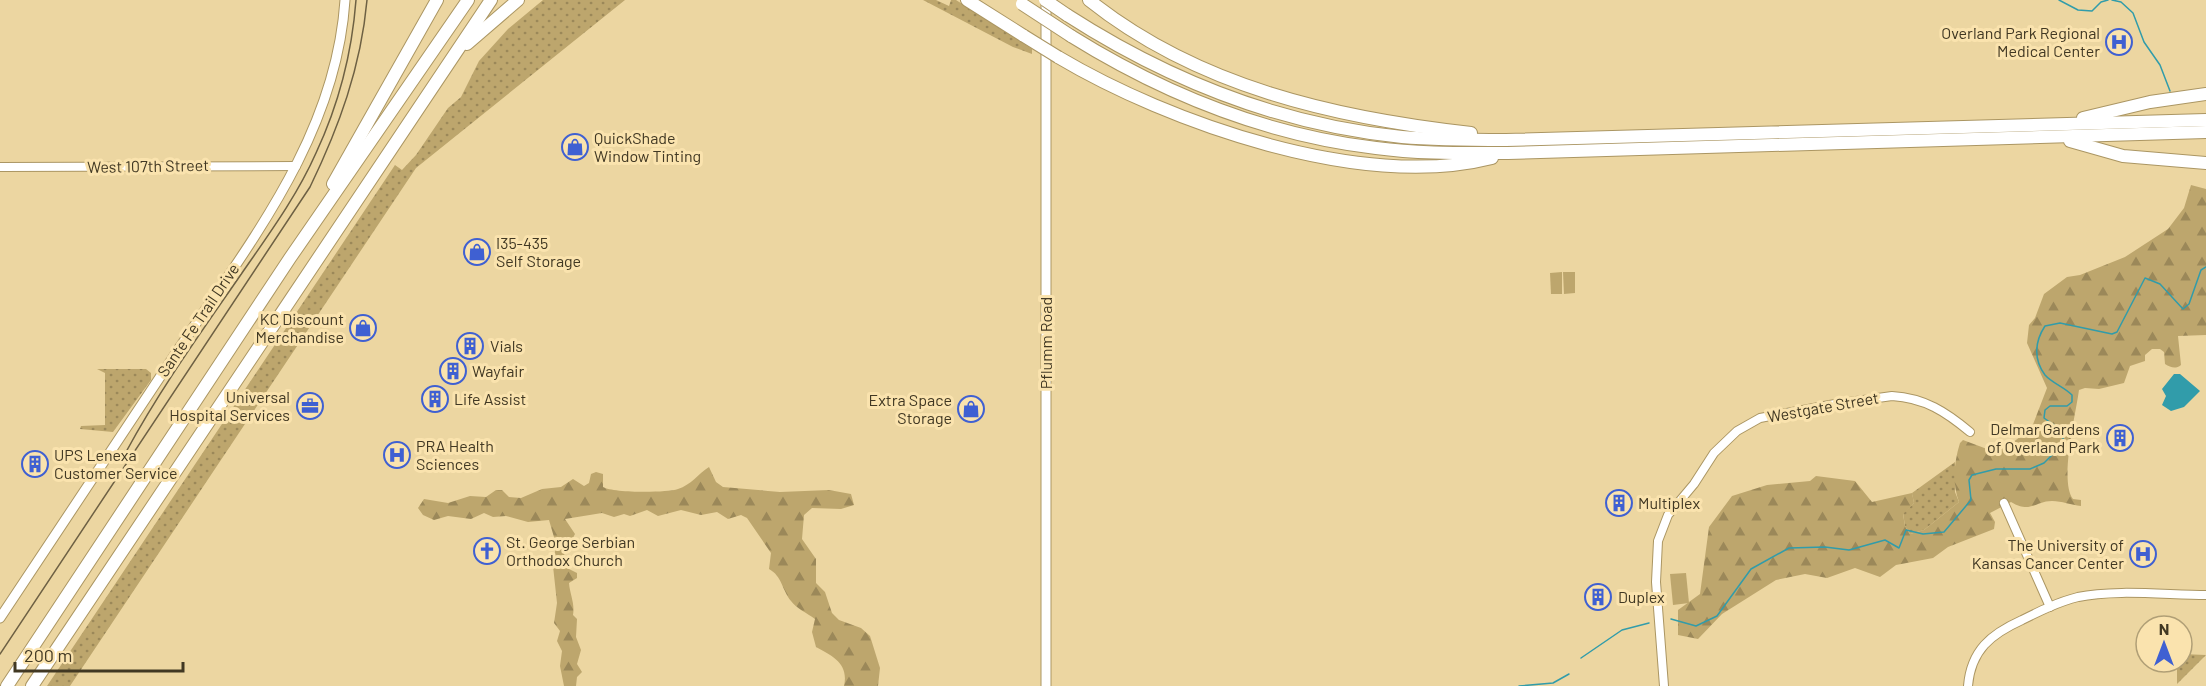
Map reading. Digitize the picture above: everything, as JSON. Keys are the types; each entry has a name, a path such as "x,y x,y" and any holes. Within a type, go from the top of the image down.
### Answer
{"highway":[{"path":"290,258 437,0"},
{"path":"7,686 290,258 468,0"},
{"path":"32,686 491,0"},
{"path":"454,56 518,0"},
{"path":"967,0 1058,57 1121,92 1174,114 1245,138 1296,151 1376,164 1418,166 1477,162 1507,147"},
{"path":"1045,0 1098,35 1167,72 1269,110 1334,126 1399,137 1507,147 2057,137 2206,132"},
{"path":"1089,0 1119,22 1169,51 1244,85 1338,114 1399,125 1475,133 1507,147"},
{"path":"1019,2 1071,36 1162,87 1206,105 1267,126 1342,143 1377,148 1420,152 2059,124 2206,120"},
{"path":"2059,124 2150,102 2206,94"},
{"path":"2057,137 2123,156 2206,163"}],"main road":[{"name":"Sante Fe Trail Drive","path":"0,618 236,266 296,166 327,93 341,40 345,0"},
{"name":"Pflumm Road","path":"1045,0 1046,686"}],"street":[{"name":"West 107th Street","path":"0,167 296,166"},
{"name":"Westgate Street","path":"1664,686 1655,566 1658,541 1668,515 1730,436 1753,422 1779,413 1892,396 1918,400 1934,406 1970,432"},
{"path":"2004,503 2050,607"},
{"path":"1968,686 1973,660 1986,641 2004,628 2050,607 2095,595 2206,595"}],"green space":[{"path":"543,0 625,0 416,168 70,686 47,686 395,165 402,170 416,155 448,108 461,97 479,61 508,29"},
{"path":"923,0 936,0 949,6 951,0 956,0 1032,49 1032,54 1013,47"},
{"path":"2191,185 2206,189 2206,335 2178,336 2181,365 2177,367 2165,364 2164,352 2160,349 2152,349 2145,355 2145,361 2130,366 2124,383 2099,389 2079,390 2068,463 2068,478 2069,490 2073,499 2081,500 2081,506 2052,501 2023,507 2011,502 1990,513 1995,522 1994,529 1948,547 1933,558 1896,565 1880,577 1855,568 1827,578 1805,574 1776,580 1722,614 1698,639 1678,635 1678,610 1700,594 1709,527 1732,496 1767,485 1810,481 1816,476 1855,481 1872,502 1912,493 1914,503 1903,514 1905,526 1910,534 1924,530 1959,502 1955,487 1955,473 1960,443 1963,440 1987,449 2000,447 2011,444 2032,427 2047,388 2027,343 2029,325 2035,318 2044,294 2067,277 2080,275 2125,257 2168,229 2184,208"},
{"path":"1562,272 1562,294 1551,294 1550,273"},
{"path":"1563,272 1575,272 1575,293 1564,294"},
{"path":"97,369 146,369 151,373 151,380 113,432 80,429 81,426 105,425 105,373"},
{"path":"1955,462 1955,492 1959,502 1924,530 1910,534 1905,526 1903,513 1914,503 1912,493"},
{"path":"709,467 716,482 723,487 780,492 829,490 851,494 854,505 841,509 812,508 804,515 802,539 816,559 816,583 825,592 832,613 839,620 861,628 870,636 880,668 878,686 844,686 842,666 834,657 816,647 812,632 815,619 793,604 777,575 769,569 771,553 747,518 741,515 728,519 717,512 701,515 681,510 658,516 647,510 630,516 624,514 614,517 602,513 565,519 575,534 562,559 569,569 577,573 577,578 569,583 573,615 577,619 576,637 581,650 577,664 582,672 577,677 576,686 564,686 560,666 562,651 557,641 560,631 554,623 557,603 553,566 556,544 549,520 528,522 506,516 493,517 484,513 471,519 448,516 434,520 423,515 418,508 424,499 448,503 470,496 486,497 496,490 502,490 509,497 521,498 542,489 561,487 573,479 584,486 589,483 591,474 596,472 603,474 603,487 609,489 640,492 672,490 687,485"},
{"path":"1686,573 1689,603 1673,605 1670,574"},
{"path":"2194,654 2206,655 2194,667"},
{"path":"2177,674 2187,674 2177,684"}],"water":[{"path":"2174,374 2180,374 2200,391 2184,407 2171,411 2162,405 2166,396 2162,389"}],"waterway":[{"path":"2059,0 2078,10 2092,11 2101,2 2108,0"},
{"path":"2112,0 2121,2 2133,13 2144,42 2160,65 2170,91"},
{"path":"1671,619 1696,626 1717,616 1751,569 1789,548 1825,547 1849,550 1885,540 1899,548 1906,530 1923,534 1944,532 1971,500 1969,480 1972,475 1996,469 2030,469 2044,463 2062,445 2064,432 2044,418 2045,410 2050,406 2067,406 2072,402 2072,395 2048,378 2041,369 2037,356 2037,344 2045,326 2060,323 2112,334 2117,332 2145,278 2160,284 2183,309 2189,304 2201,270 2206,267"},
{"path":"1581,658 1622,630 1649,623"},
{"path":"1519,686 1553,683 1569,674"}],"railway":[{"path":"126,452 167,383 282,214 308,169 331,117 343,78 356,0"},
{"path":"0,654 310,187 347,96 360,49 367,0"}],"place":[{"name":"Overland Park Regional Medical Center","path":"2119,42"},
{"name":"QuickShade Window Tinting","path":"575,147"},
{"name":"I35-435 Self Storage","path":"477,252"},
{"name":"KC Discount Merchandise","path":"363,328"},
{"name":"Vials","path":"470,346"},
{"name":"Wayfair","path":"453,371"},
{"name":"Life Assist","path":"435,399"},
{"name":"Universal Hospital Services","path":"310,406"},
{"name":"Extra Space Storage","path":"971,409"},
{"name":"Delmar Gardens of Overland Park","path":"2120,438"},
{"name":"PRA Health Sciences","path":"397,455"},
{"name":"UPS Lenexa Customer Service","path":"35,464"},
{"name":"Multiplex","path":"1619,503"},
{"name":"St. George Serbian Orthodox Church","path":"487,551"},
{"name":"The University of Kansas Cancer Center","path":"2143,554"},
{"name":"Duplex","path":"1598,597"}]}
